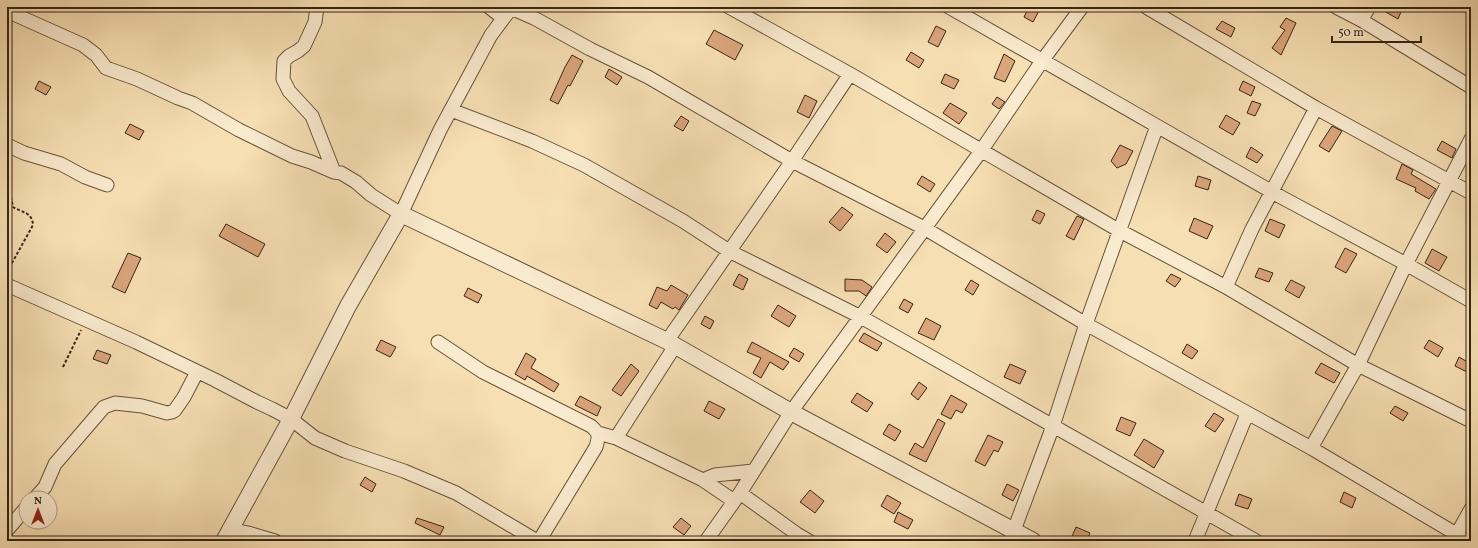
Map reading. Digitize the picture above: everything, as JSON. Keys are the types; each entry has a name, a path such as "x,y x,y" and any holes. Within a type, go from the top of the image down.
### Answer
{"street":[{"path":"317,7 315,22 304,46 284,61 283,79 289,91 312,116 334,172"},
{"path":"489,7 503,18"},
{"path":"227,535 291,419 348,306 401,214 451,110 490,35 511,7 531,12 590,49 648,78 792,161 924,228 1086,324 1311,448 1459,539 1471,509"},
{"path":"729,7 850,74 1120,231 1226,286 1358,365 1471,421"},
{"path":"950,7 1271,191 1471,301"},
{"path":"706,541 737,497 791,412 981,151 1042,61 1082,7"},
{"path":"1146,7 1316,108 1471,194"},
{"path":"1336,7 1361,20 1471,87"},
{"path":"1361,20 1369,7"},
{"path":"12,11 83,45 96,55 106,68 137,79 192,103 278,150 334,172 341,173 356,182 371,195 401,214 671,343 1012,536 1033,541"},
{"path":"616,438 671,343 729,251 792,161 850,74"},
{"path":"1226,286 1271,191 1316,108"},
{"path":"451,110 532,141 584,165 683,221 729,251 861,317 1256,541"},
{"path":"1012,536 1053,426 1086,324 1157,126"},
{"path":"1311,448 1358,365 1406,264 1471,139"},
{"path":"7,145 24,153 61,164 85,177 107,185"},
{"path":"7,285 136,342 272,408 291,419 316,438 345,451 404,471 456,493 538,541 596,447 599,437 598,433"},
{"path":"438,342 483,372 591,426 598,433 616,438 737,497 809,541"},
{"path":"42,490 55,464 104,407 115,403 142,406 167,413 172,412 184,397 196,372"},
{"path":"1195,541 1248,414"},
{"path":"703,480 715,475 753,471"},
{"path":"7,530 18,517"},
{"path":"227,535 248,533 275,541"}],"path":[{"path":"7,272 33,225 33,219 29,214 13,207 10,192"},
{"path":"63,367 86,320"}],"building":[{"path":"1029,7 1041,7 1033,22 1024,17"},
{"path":"1377,7 1403,7 1398,19"},
{"path":"1286,18 1296,23 1281,55 1272,48 1285,30 1280,27"},
{"path":"1222,21 1235,28 1231,37 1216,29"},
{"path":"936,26 946,31 938,47 928,42"},
{"path":"714,30 743,45 735,60 706,44"},
{"path":"911,52 924,60 919,68 906,60"},
{"path":"1004,54 1015,61 1005,82 994,78"},
{"path":"572,55 583,61 570,86 568,85 558,104 550,100"},
{"path":"609,69 622,77 617,85 605,77"},
{"path":"945,74 959,80 954,89 941,83"},
{"path":"39,81 51,87 46,95 35,89"},
{"path":"1243,81 1255,87 1251,96 1239,90"},
{"path":"805,95 817,101 809,118 797,112"},
{"path":"997,97 1005,102 999,109 992,104"},
{"path":"1252,101 1261,104 1255,116 1247,113"},
{"path":"950,103 967,113 959,124 943,113"},
{"path":"1226,115 1240,123 1233,135 1219,127"},
{"path":"681,116 689,121 683,131 674,126"},
{"path":"130,124 144,131 139,140 125,133"},
{"path":"1332,126 1342,131 1329,152 1319,146"},
{"path":"1442,141 1456,149 1452,158 1437,150"},
{"path":"1120,145 1133,151 1126,164 1117,168 1111,161"},
{"path":"1251,147 1263,155 1257,163 1246,157"},
{"path":"1402,164 1413,170 1411,174 1436,189 1429,199 1415,191 1416,188 1396,179"},
{"path":"922,176 935,184 930,192 917,184"},
{"path":"1198,176 1211,180 1208,190 1195,186"},
{"path":"842,207 853,215 840,231 829,222"},
{"path":"1037,210 1045,214 1040,224 1032,220"},
{"path":"1077,216 1084,219 1074,240 1066,236"},
{"path":"1194,218 1213,226 1207,239 1189,231"},
{"path":"1270,219 1285,225 1279,238 1265,231"},
{"path":"226,224 265,244 258,257 219,236"},
{"path":"885,233 896,242 887,253 876,245"},
{"path":"1345,248 1357,254 1346,273 1335,267"},
{"path":"1432,249 1447,257 1439,271 1425,263"},
{"path":"128,253 141,258 125,293 112,287"},
{"path":"1259,268 1273,273 1269,282 1255,277"},
{"path":"739,274 748,279 743,290 733,285"},
{"path":"1171,274 1181,279 1175,287 1166,281"},
{"path":"845,279 862,280 872,287 866,296 859,291 845,291"},
{"path":"971,280 979,285 973,295 965,290"},
{"path":"1291,280 1305,287 1299,298 1285,290"},
{"path":"671,285 688,295 679,310 675,307 673,309 661,302 657,309 649,305 657,287 667,291"},
{"path":"468,288 482,295 478,303 464,296"},
{"path":"904,299 913,304 908,313 899,308"},
{"path":"778,305 796,316 789,327 771,316"},
{"path":"705,316 714,321 710,329 701,324"},
{"path":"926,318 941,326 934,340 918,333"},
{"path":"864,333 882,343 877,351 859,341"},
{"path":"381,340 396,347 390,357 376,350"},
{"path":"1429,340 1443,348 1438,357 1424,348"},
{"path":"752,342 789,362 783,370 770,362 761,378 753,373 761,358 747,352"},
{"path":"1187,344 1198,351 1192,359 1182,353"},
{"path":"794,348 804,354 799,362 789,356"},
{"path":"97,350 111,355 107,364 93,359"},
{"path":"526,353 536,359 531,368 559,384 554,392 527,376 525,380 515,374"},
{"path":"1459,357 1471,364 1471,374 1455,366"},
{"path":"1321,363 1340,373 1334,383 1315,373"},
{"path":"631,364 639,371 621,396 612,390"},
{"path":"1010,364 1026,371 1020,384 1004,377"},
{"path":"919,382 927,388 918,400 911,394"},
{"path":"857,393 873,403 867,412 851,402"},
{"path":"951,395 967,404 962,413 956,410 951,419 941,414"},
{"path":"580,396 601,407 597,416 575,405"},
{"path":"709,401 725,409 719,419 704,411"},
{"path":"1395,406 1408,413 1403,421 1390,413"},
{"path":"1214,413 1224,419 1215,432 1205,426"},
{"path":"1121,417 1136,423 1130,436 1116,430"},
{"path":"938,419 945,423 926,462 909,454 915,443 923,448"},
{"path":"889,424 901,431 895,441 883,434"},
{"path":"988,435 1003,442 998,452 994,450 985,466 975,461"},
{"path":"1144,439 1164,451 1154,468 1134,455"},
{"path":"365,477 376,484 372,492 360,485"},
{"path":"1007,484 1019,490 1013,501 1002,495"},
{"path":"810,490 824,501 815,513 800,502"},
{"path":"1344,492 1356,498 1352,508 1340,502"},
{"path":"1239,494 1252,499 1248,509 1235,505"},
{"path":"887,495 901,503 894,514 881,506"},
{"path":"898,512 913,520 908,529 894,522"},
{"path":"417,518 444,527 440,535 415,523"},
{"path":"681,518 691,526 684,535 673,527"},
{"path":"1076,527 1090,533 1086,541 1070,541"}]}
